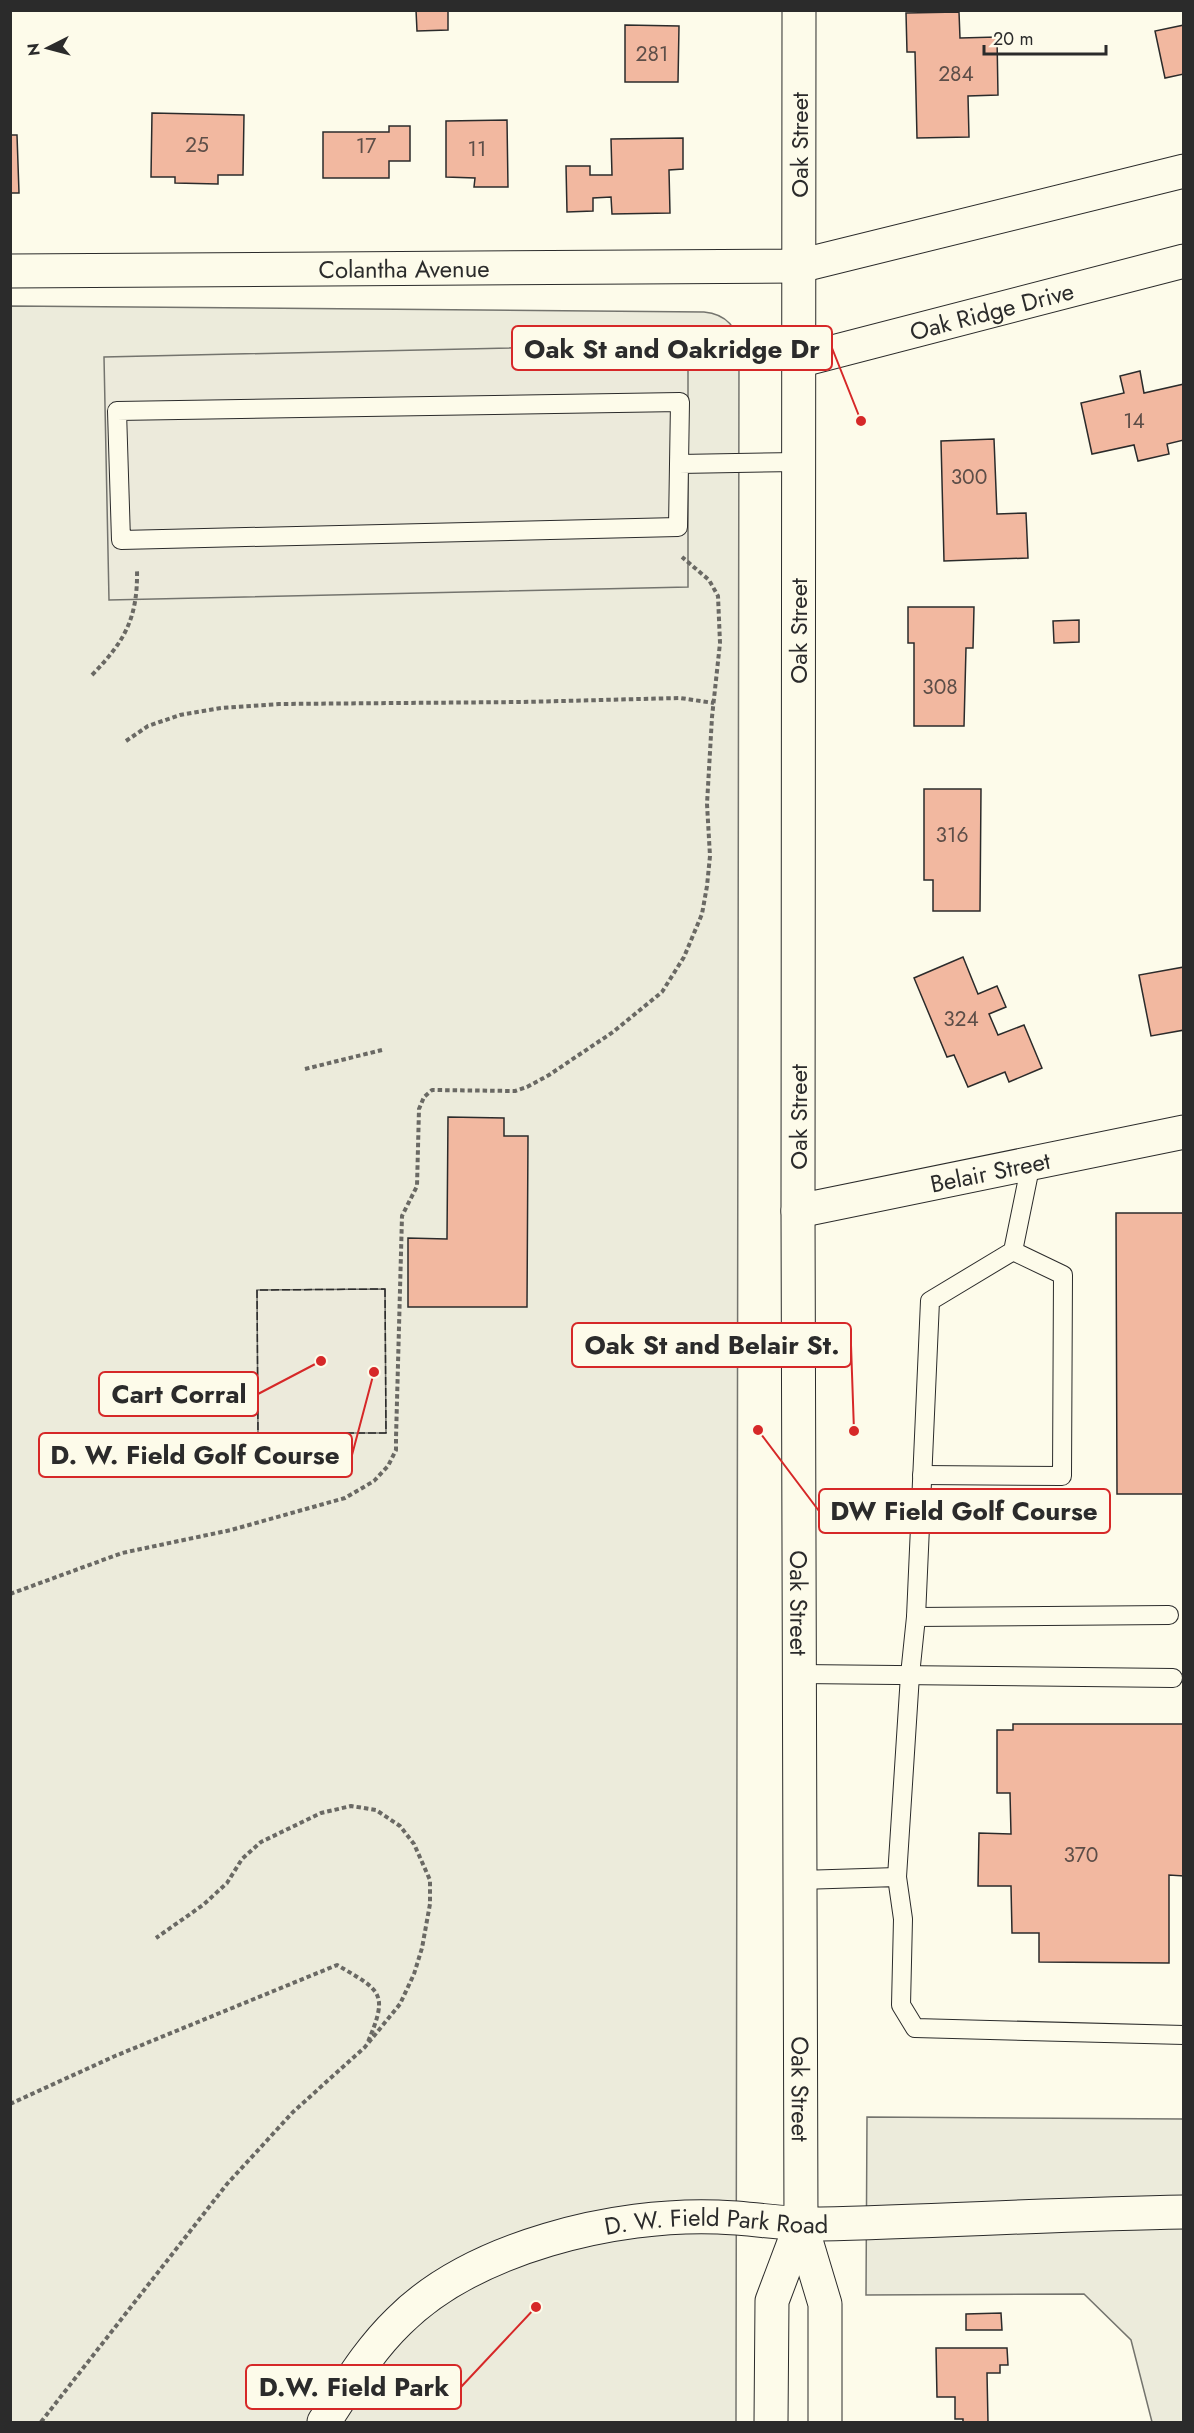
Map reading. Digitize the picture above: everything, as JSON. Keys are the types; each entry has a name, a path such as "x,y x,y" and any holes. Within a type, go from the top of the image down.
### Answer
{"main road":[{"name":"Oak Street","path":"799,10 798,1210 801,2224 825,2304 825,2422"},
{"path":"798,266 1184,171"},
{"name":"Oak Ridge Drive","path":"798,361 1184,261"},
{"name":"Colantha Avenue","path":"10,271 798,266"},
{"name":"Belair Street","path":"798,1210 1184,1132"},
{"name":"D. W. Field Park Road","path":"324,2422 368,2353 401,2319 438,2290 490,2260 552,2238 626,2222 717,2217 801,2224 1184,2211"},
{"name":"Oak Street","path":"771,2422 772,2301 801,2224"}],"lane":[{"path":"680,402 678,527 121,540 117,411 680,402"},
{"path":"679,464 798,462"},
{"path":"1031,1163 1013,1251 930,1301 916,1617 897,1877 903,1919 902,2005 915,2028 1184,2035"},
{"path":"922,1475 1062,1476 1063,1275 1013,1251"},
{"path":"916,1617 1169,1615"},
{"path":"800,1674 1173,1678"},
{"path":"800,1880 897,1877"}],"path":[{"path":"10,1594 122,1553 231,1530 345,1498 374,1481 388,1466 396,1450 402,1216 417,1186 418,1109 424,1097 432,1090 515,1091 549,1075 613,1032 663,992 684,957 702,914 710,856 707,804 720,643 718,596 709,580 682,559 678,527"},
{"path":"92,675 114,652 129,626 138,586 137,540"},
{"path":"126,741 148,726 180,715 222,708 279,704 680,698 714,703"},
{"path":"305,1069 382,1050"},
{"path":"41,2422 227,2184 293,2112 365,2047 400,2004 414,1974 422,1948 430,1904 430,1880 414,1844 400,1826 376,1810 351,1806 321,1814 261,1842 243,1860 227,1883 203,1905 156,1938"},
{"path":"10,2104 115,2056 337,1965 368,1984 377,1993 380,2014 365,2047"}],"shaded area":[{"path":"11,306 704,312 725,319 737,335 739,350 736,2422 11,2422"},
{"path":"688,344 688,587 109,600 104,357"},
{"path":"385,1289 386,1433 258,1433 257,1290"},
{"path":"867,2117 1183,2119 1183,2422 1152,2422 1131,2340 1084,2294 866,2295"}],"building":[{"path":"416,10 448,10 448,30 417,31"},
{"path":"959,12 960,38 997,37 998,95 968,96 969,137 917,138 915,52 907,52 906,13"},
{"path":"625,25 679,26 678,82 625,82"},
{"path":"1184,25 1184,74 1165,78 1155,31"},
{"path":"152,113 244,115 243,175 218,175 218,184 175,183 175,177 151,177"},
{"path":"507,120 508,187 474,187 475,178 446,177 446,121"},
{"path":"389,126 410,126 410,161 389,161 389,178 323,178 323,132 389,132"},
{"path":"10,135 17,135 19,193 10,193"},
{"path":"683,138 683,169 669,170 670,213 612,214 611,197 593,198 593,211 567,212 566,166 590,166 590,175 612,175 611,139"},
{"path":"1140,371 1144,393 1184,384 1184,440 1167,444 1169,454 1138,461 1134,445 1092,454 1081,403 1124,393 1120,376"},
{"path":"994,439 997,514 1026,513 1028,558 944,561 941,441"},
{"path":"908,607 974,607 973,648 966,648 964,726 914,726 914,643 908,643"},
{"path":"1079,620 1079,642 1054,643 1053,621"},
{"path":"924,789 981,789 980,911 933,911 933,880 924,880"},
{"path":"963,957 978,994 997,986 1006,1007 989,1014 998,1035 1024,1025 1042,1068 1009,1082 1005,1072 968,1087 954,1055 947,1057 914,978"},
{"path":"1184,967 1184,1030 1151,1036 1139,975"},
{"path":"448,1117 504,1118 504,1136 528,1136 527,1307 408,1307 408,1238 447,1239"},
{"path":"1116,1213 1184,1213 1184,1494 1117,1494"},
{"path":"1013,1724 1184,1724 1184,1876 1169,1875 1169,1963 1039,1962 1039,1933 1012,1933 1011,1886 978,1886 979,1833 1011,1834 1010,1793 997,1793 997,1730 1013,1730"},
{"path":"1001,2313 1002,2330 966,2330 966,2314"},
{"path":"936,2348 1007,2348 1008,2365 1000,2365 1000,2373 987,2373 988,2422 963,2422 963,2419 955,2419 955,2397 937,2397"}],"fence":[{"path":"385,1289 386,1433 258,1433 257,1290 385,1289"}],"place":[{"name":"Oak St and Oakridge Dr","path":"861,421"},
{"name":"Cart Corral","path":"321,1361"},
{"name":"D. W. Field Golf Course","path":"374,1372"},
{"name":"DW Field Golf Course","path":"758,1430"},
{"name":"Oak St and Belair St.","path":"854,1431"},
{"name":"D.W. Field Park","path":"536,2307"}]}
